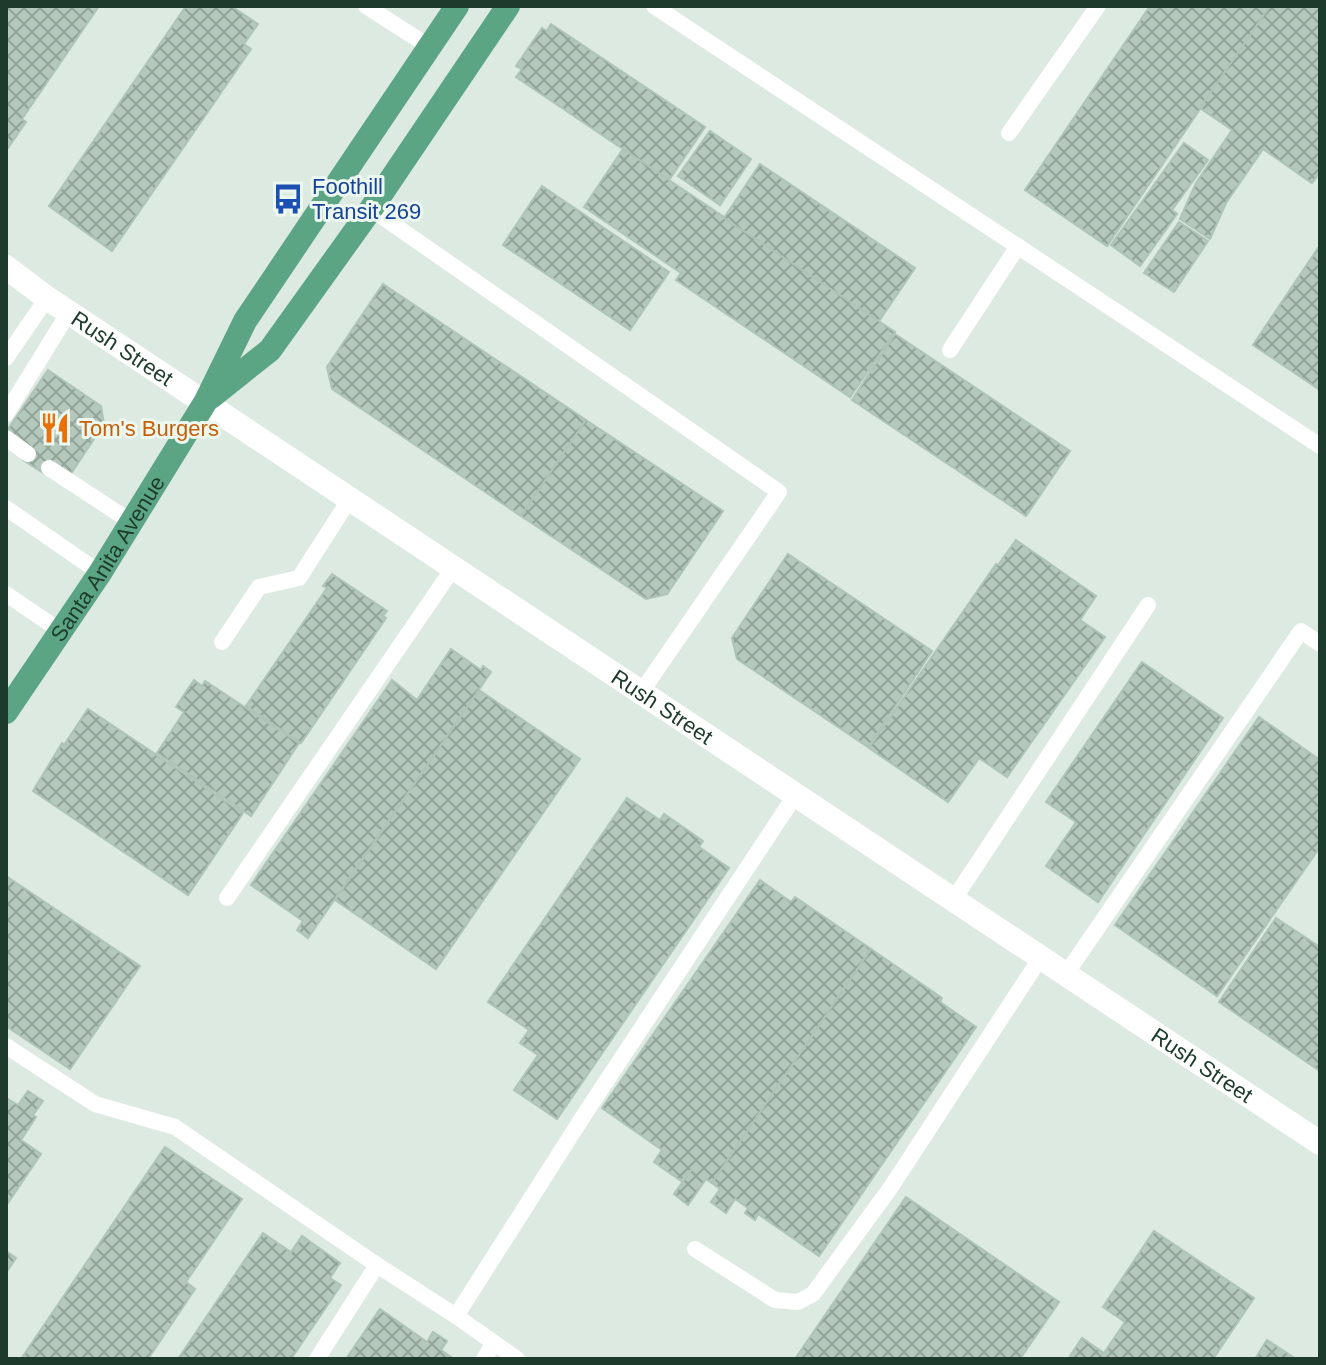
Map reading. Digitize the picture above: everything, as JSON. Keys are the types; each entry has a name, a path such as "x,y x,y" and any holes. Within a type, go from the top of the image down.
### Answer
{"main road":[{"name":"Santa Anita Avenue","path":"6,712 100,573 206,401 245,321 457,6"},
{"name":"Santa Anita Avenue","path":"206,401 270,350 371,209 508,6"}],"street":[{"name":"Rush Street","path":"6,267 47,298 1066,974 1317,1133"}],"lane":[{"path":"366,6 430,47"},
{"path":"654,6 1320,446"},
{"path":"1009,133 1098,6"},
{"path":"371,209 779,492 642,691"},
{"path":"950,350 1018,246"},
{"path":"6,358 47,298"},
{"path":"6,414 69,312"},
{"path":"6,438 28,454"},
{"path":"49,468 130,521"},
{"path":"222,642 259,587 299,578 351,497"},
{"path":"6,508 100,573"},
{"path":"227,898 454,567"},
{"path":"6,594 62,632"},
{"path":"954,899 1148,605"},
{"path":"1066,974 1301,631 1320,644"},
{"path":"456,1316 584,1115 796,794"},
{"path":"695,1249 775,1300 798,1302 813,1294 891,1187 1041,957"},
{"path":"6,1046 95,1104 175,1127 517,1359"},
{"path":"317,1359 377,1265"},
{"path":"484,1359 494,1343"}],"building":[{"path":"6,6 99,6 22,119 26,122 6,151"},
{"path":"186,6 231,6 258,24 244,44 251,49 112,251 49,206"},
{"path":"1150,6 1270,6 1107,246 1025,190"},
{"path":"1270,6 1320,6 1320,172 1312,183 1263,149 1226,203 1210,239 1180,219 1196,183 1232,130 1200,108"},
{"path":"551,24 705,127 669,180 516,77 522,69 516,66 542,28 547,31"},
{"path":"710,131 751,159 720,205 678,176"},
{"path":"1184,143 1208,160 1172,210 1177,214 1140,266 1111,245"},
{"path":"623,149 895,332 850,397 676,280 681,273 584,207"},
{"path":"760,164 915,268 879,321 724,218"},
{"path":"542,186 669,272 630,330 503,245"},
{"path":"1179,222 1208,241 1174,292 1144,273"},
{"path":"1320,245 1320,390 1253,345"},
{"path":"383,284 586,420 521,516 332,389 327,367"},
{"path":"895,334 1070,451 1026,516 852,400"},
{"path":"48,370 101,406 104,424 70,475 45,474 23,460 6,432"},
{"path":"586,420 723,511 667,594 646,599 521,516"},
{"path":"1016,540 1096,596 1080,620 1105,637 1007,777 979,758 948,802 869,748 996,564"},
{"path":"788,554 932,651 868,747 737,659 732,638"},
{"path":"332,574 387,611 383,616 386,618 301,743 246,706 327,588 323,586"},
{"path":"451,649 481,670 483,666 491,672 308,938 297,930 303,921 251,885 392,680 417,700"},
{"path":"1142,662 1223,718 1098,902 1046,866 1076,822 1046,802"},
{"path":"194,680 202,686 205,681 299,743 251,816 157,753 184,712 176,707"},
{"path":"479,690 580,759 436,969 335,900"},
{"path":"88,709 243,813 188,895 33,791 62,743 64,745"},
{"path":"1259,717 1320,760 1320,847 1217,996 1115,925"},
{"path":"627,798 660,820 664,814 703,841 699,847 729,868 557,1119 514,1090 538,1055 520,1043 529,1030 488,1002"},
{"path":"6,876 140,966 70,1069 6,1026"},
{"path":"760,880 791,902 795,897 871,949 712,1183 706,1179 688,1205 674,1194 692,1169 681,1181 654,1162 662,1150 602,1108"},
{"path":"1276,918 1320,947 1320,1071 1219,1002"},
{"path":"871,949 942,998 940,1002 976,1027 819,1256 758,1214 755,1220 745,1213 748,1208 735,1199 726,1213 711,1202 720,1189 712,1183"},
{"path":"28,1091 43,1101 21,1140 41,1154 6,1206 6,1098 18,1105"},
{"path":"165,1147 242,1199 186,1282 195,1289 148,1359 21,1359"},
{"path":"906,1197 1059,1302 1020,1359 795,1359"},
{"path":"1154,1231 1254,1298 1213,1359 1068,1359 1082,1338 1104,1353 1125,1322 1103,1307"},
{"path":"263,1233 291,1252 302,1236 340,1263 330,1278 341,1285 291,1359 178,1359"},
{"path":"6,1251 16,1258 6,1273"},
{"path":"380,1309 427,1342 433,1332 447,1341 441,1350 454,1359 346,1359"},
{"path":"1267,1340 1296,1359 1255,1359"}],"place":[{"name":"Foothill Transit 269","path":"288,199"},
{"name":"Tom's Burgers","path":"55,428"}]}
